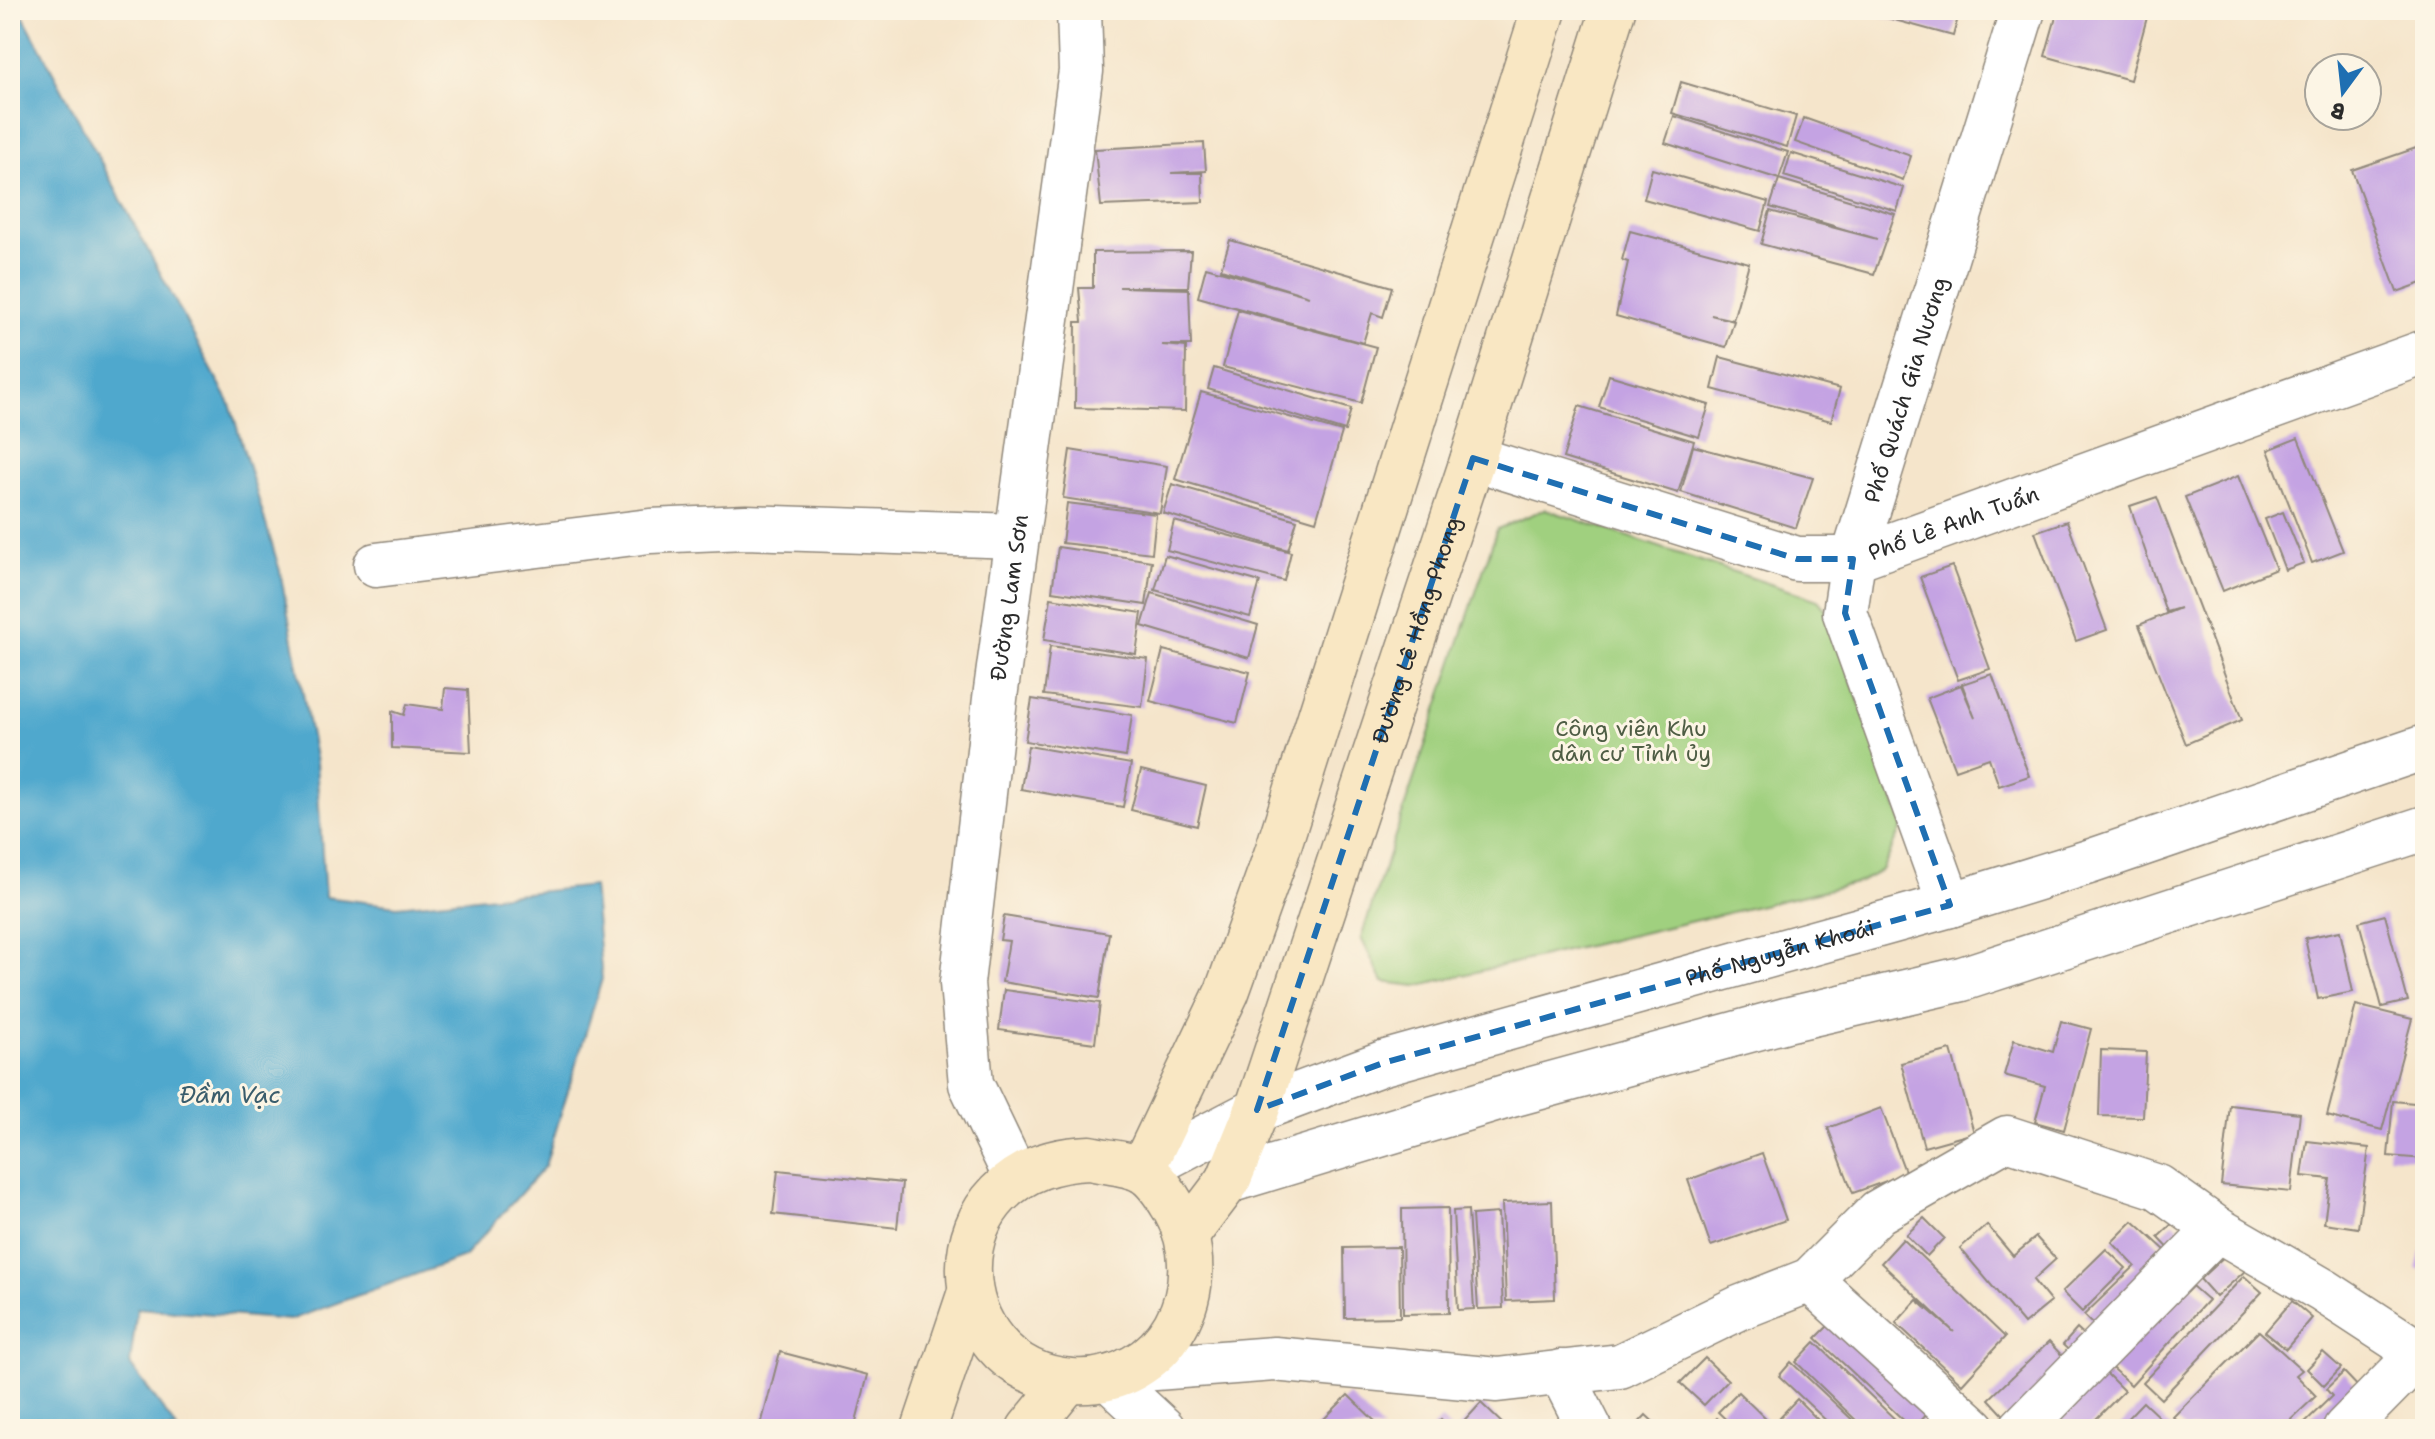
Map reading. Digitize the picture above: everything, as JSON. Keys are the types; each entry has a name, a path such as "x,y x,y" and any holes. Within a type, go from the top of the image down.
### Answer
{"main road":[{"path":"1142,1170 1227,992 1276,855 1544,10"},
{"name":"Đường Lê Hồng Phong","path":"1187,1235 1228,1181 1257,1110 1473,458 1613,10"},
{"path":"1029,1429 1102,1376 1156,1353 1177,1328 1189,1298 1192,1267 1187,1235 1162,1188 1142,1170 1090,1158 1064,1159 1039,1165 1016,1178 989,1205 972,1240 968,1266 970,1292 979,1319 1005,1352 1041,1374 1102,1376"},
{"path":"924,1429 970,1292"}],"street":[{"name":"Đường Lam Sơn","path":"1016,1178 971,1084 962,983 1017,536 1081,71 1079,10"},
{"name":"Phố Quách Gia Nương","path":"1950,905 1845,613 1853,559 2023,10"},
{"name":"Phố Lê Anh Tuấn","path":"1473,458 1797,559 1853,559 2425,352"},
{"path":"376,565 650,531 746,527 1017,536"},
{"name":"Phố Nguyễn Khoái","path":"1142,1170 1257,1110 1383,1063 1950,905 2092,861 2425,747"},
{"path":"1228,1181 1511,1095 1786,1020 1962,979 2425,828"},
{"path":"1102,1376 1274,1359 1497,1380 1620,1366 1739,1308 1810,1280 1878,1212 2007,1138 2158,1187 2217,1229 2324,1291 2422,1356 2345,1429"},
{"path":"2021,1429 2217,1229"},
{"path":"1810,1280 1974,1429"},
{"path":"1561,1372 1590,1429"},
{"path":"1102,1376 1163,1429"}],"highlighted area":[{"path":"1473,458 1797,559 1853,559 1845,613 1950,905 1383,1063 1257,1110"}],"green space":[{"name":"Công viên Khu dân cư Tỉnh ủy","path":"1545,509 1818,600 1827,611 1903,826 1882,870 1860,882 1416,986 1383,982 1361,938 1497,529"}],"water":[{"name":"Đầm Vạc","path":"10,10 20,10 230,404 280,571 316,763 325,897 397,906 593,886 602,979 545,1166 464,1257 290,1320 137,1308 130,1364 177,1429 10,1429"}],"building":[{"path":"1858,10 1960,10 1953,36"},
{"path":"2058,10 2149,10 2130,80 2045,56"},
{"path":"1681,82 1796,116 1787,147 1672,113"},
{"path":"1674,116 1788,152 1779,179 1665,143"},
{"path":"1804,118 1911,156 1903,180 1795,142"},
{"path":"1204,143 1206,171 1171,173 1202,173 1203,202 1101,206 1095,149"},
{"path":"2425,145 2425,282 2397,292 2352,170"},
{"path":"1791,153 1904,188 1897,211 1784,176"},
{"path":"1652,169 1768,202 1760,231 1644,199"},
{"path":"1779,179 1895,214 1874,274 1761,244 1770,211 1877,239 1770,207"},
{"path":"1630,231 1749,263 1733,320 1711,315 1734,321 1726,347 1616,316 1628,262 1622,260"},
{"path":"1230,240 1392,287 1383,317 1372,313 1363,343 1198,297 1206,267 1309,296 1221,269"},
{"path":"1191,251 1188,287 1119,287 1189,289 1191,345 1162,345 1186,347 1185,411 1075,408 1076,322 1082,322 1079,288 1093,288 1093,252"},
{"path":"1238,310 1376,347 1361,403 1223,367"},
{"path":"1720,357 1840,389 1831,421 1712,389"},
{"path":"1214,368 1351,409 1345,431 1208,389"},
{"path":"1609,375 1709,405 1699,437 1599,407"},
{"path":"1201,392 1342,432 1316,521 1175,479"},
{"path":"1579,406 1694,441 1678,493 1563,458"},
{"path":"2298,438 2343,551 2312,563 2268,450"},
{"path":"1693,446 1813,478 1796,528 1681,492"},
{"path":"1070,450 1167,466 1160,513 1063,498"},
{"path":"2238,476 2276,569 2223,591 2185,497"},
{"path":"1172,484 1297,520 1288,550 1163,513"},
{"path":"2157,497 2242,720 2186,744 2139,625 2180,608 2166,612 2130,506"},
{"path":"1067,503 1156,514 1152,553 1062,543"},
{"path":"2283,512 2304,563 2285,570 2265,519"},
{"path":"1174,521 1291,552 1284,581 1167,550"},
{"path":"2067,521 2107,630 2076,641 2035,532"},
{"path":"1058,547 1152,561 1146,605 1052,591"},
{"path":"1165,555 1260,582 1250,617 1155,590"},
{"path":"1952,566 1990,669 1958,680 1920,577"},
{"path":"1152,593 1258,625 1249,658 1142,626"},
{"path":"1051,598 1142,613 1136,654 1044,640"},
{"path":"1050,646 1148,659 1142,707 1044,695"},
{"path":"1163,650 1250,672 1237,723 1150,701"},
{"path":"1992,674 2029,776 1999,786 1989,758 1955,770 1927,698 1961,685 1975,718 1962,684"},
{"path":"445,688 468,690 471,752 392,748 392,711 404,715 407,704 443,709"},
{"path":"1032,699 1132,715 1126,757 1025,741"},
{"path":"1028,746 1131,764 1123,807 1021,789"},
{"path":"1141,770 1206,786 1197,826 1131,810"},
{"path":"2385,915 2408,1001 2382,1007 2359,922"},
{"path":"1004,916 1109,933 1099,998 1002,982 1009,941 1000,940"},
{"path":"2340,931 2353,992 2318,999 2305,938"},
{"path":"1004,990 1100,1003 1095,1043 999,1030"},
{"path":"2356,1005 2412,1019 2382,1130 2327,1116"},
{"path":"2061,1021 2091,1029 2064,1130 2035,1122 2045,1086 2004,1075 2014,1040 2053,1052"},
{"path":"1951,1050 1974,1133 1924,1147 1901,1063"},
{"path":"2101,1050 2146,1052 2143,1117 2099,1116"},
{"path":"2393,1101 2425,1104 2425,1159 2388,1156"},
{"path":"2230,1105 2300,1113 2291,1192 2221,1185"},
{"path":"1881,1108 1906,1174 1853,1193 1828,1128"},
{"path":"2307,1141 2369,1148 2358,1228 2324,1223 2330,1179 2302,1176"},
{"path":"1762,1153 1786,1220 1711,1246 1688,1180"},
{"path":"778,1170 902,1183 897,1228 773,1214"},
{"path":"1552,1201 1555,1299 1506,1301 1502,1203"},
{"path":"1448,1208 1449,1313 1403,1314 1402,1209"},
{"path":"1468,1210 1474,1309 1458,1310 1453,1211"},
{"path":"1498,1213 1503,1308 1478,1309 1472,1215"},
{"path":"1924,1218 1944,1238 1927,1256 1906,1235"},
{"path":"2133,1221 2175,1259 2100,1331 2084,1315 2135,1266 2112,1242"},
{"path":"2174,1222 2194,1242 2178,1258 2158,1237"},
{"path":"1987,1225 2013,1256 2036,1237 2056,1259 2033,1280 2051,1302 2024,1324 1960,1248"},
{"path":"2425,1235 2425,1271 2416,1269"},
{"path":"1903,1239 2005,1337 1962,1384 1896,1323 1917,1300 1954,1332 1881,1263"},
{"path":"1399,1247 1400,1317 1345,1318 1344,1248"},
{"path":"2106,1249 2126,1268 2082,1312 2062,1292"},
{"path":"2228,1253 2245,1271 2216,1297 2200,1279"},
{"path":"2244,1276 2262,1292 2161,1399 2143,1382"},
{"path":"2184,1279 2208,1300 2131,1385 2106,1363"},
{"path":"2292,1301 2312,1318 2286,1349 2265,1332"},
{"path":"1838,1316 1934,1407 1913,1429 1816,1338"},
{"path":"2077,1329 2090,1341 2076,1357 2063,1345"},
{"path":"2259,1331 2302,1370 2296,1375 2316,1396 2281,1429 2185,1429 2173,1417"},
{"path":"1815,1342 1905,1429 1865,1429 1796,1362"},
{"path":"2049,1342 2072,1366 2011,1423 1989,1399"},
{"path":"780,1352 868,1375 854,1429 766,1429 761,1425"},
{"path":"2323,1352 2341,1368 2324,1386 2307,1369"},
{"path":"1705,1358 1728,1380 1704,1405 1680,1383"},
{"path":"1791,1362 1862,1429 1835,1429 1779,1376"},
{"path":"2104,1371 2124,1391 2086,1429 2047,1429"},
{"path":"2344,1372 2363,1392 2325,1429 2298,1429 2332,1396 2326,1389"},
{"path":"1738,1392 1771,1424 1766,1429 1736,1429 1718,1412"},
{"path":"1348,1395 1383,1429 1314,1429"},
{"path":"1797,1399 1827,1429 1783,1429 1776,1421"},
{"path":"2143,1402 2163,1421 2173,1429 2117,1429"},
{"path":"1481,1403 1508,1429 1457,1429"},
{"path":"1646,1415 1661,1429 1633,1429"},
{"path":"1717,1418 1729,1429 1707,1429"},
{"path":"1441,1419 1451,1429 1431,1429"}]}
